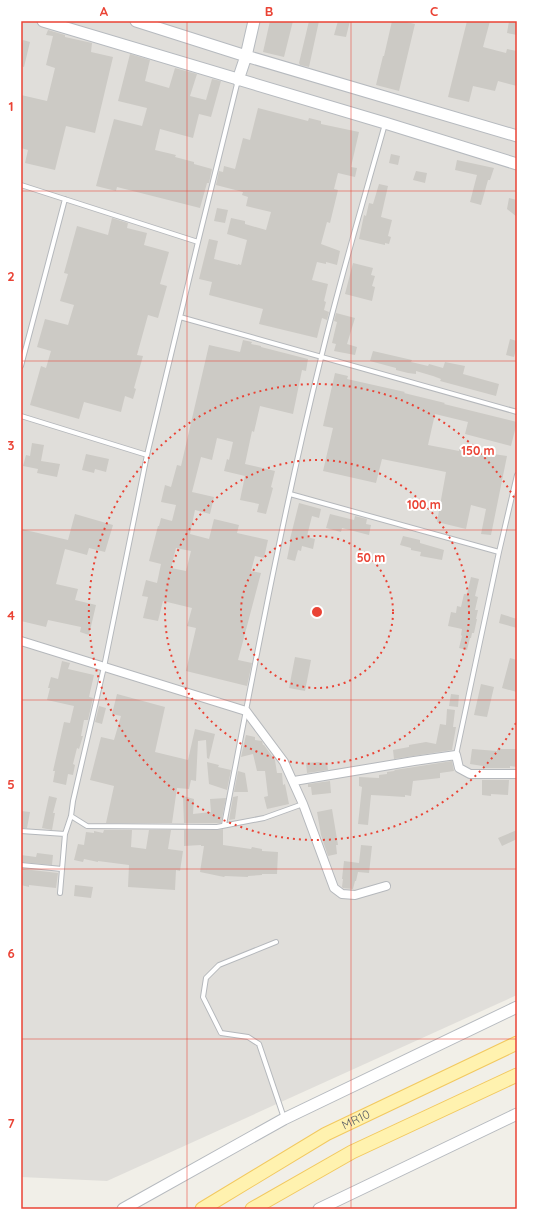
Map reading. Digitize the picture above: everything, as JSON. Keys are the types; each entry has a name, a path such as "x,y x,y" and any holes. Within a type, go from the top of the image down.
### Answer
{"main road":[{"name":"MR10","path":"202,1209 326,1134 517,1043"},
{"path":"252,1209 352,1152 517,1075"}],"street":[{"path":"43,21 517,164"},
{"path":"136,21 246,56 517,136"},
{"path":"238,80 246,56 254,21"},
{"path":"21,641 246,711 284,762 294,781 334,888 342,894 355,895 386,886"},
{"path":"294,781 414,761 456,756 459,768 470,774 517,774"},
{"path":"124,1209 284,1119 517,1007"},
{"path":"319,1209 517,1114"}],"lane":[{"path":"60,892 65,834 71,816 73,801 104,667 147,455 238,80"},
{"path":"224,825 290,494 321,357 385,123"},
{"path":"21,185 198,242"},
{"path":"21,366 65,198"},
{"path":"180,317 517,412"},
{"path":"21,416 147,455"},
{"path":"456,756 499,552 517,475"},
{"path":"290,494 499,552"},
{"path":"71,816 87,826 217,827 264,818 303,804"},
{"path":"21,831 65,834"},
{"path":"21,865 62,869"},
{"path":"276,942 219,966 206,978 204,996 221,1033 248,1037 259,1044 284,1119"}],"shaded area":[{"path":"21,21 517,21 517,995 107,1181 21,1177"}],"building":[{"path":"270,21 293,21 284,57 263,52"},
{"path":"309,21 319,21 309,67 300,65 299,63"},
{"path":"338,21 350,21 346,37 334,35"},
{"path":"392,21 402,21 415,24 399,91 376,85"},
{"path":"467,21 490,21 483,47 506,53 507,49 517,51 517,86 498,81 495,91 473,86 469,102 448,97"},
{"path":"509,21 517,21 517,35 507,33"},
{"path":"48,30 65,35 65,37 92,43 91,52 113,57 95,133 66,126 55,170 25,163 28,150 21,148 21,95 47,101 55,68 46,65 53,36 46,35"},
{"path":"23,40 30,42 24,67 21,66 21,47"},
{"path":"130,54 150,60 145,81 169,88 175,68 197,74 190,96 206,100 212,79 221,81 211,117 199,114 193,138 160,129 155,150 176,155 175,157 212,169 209,183 207,183 200,208 117,187 116,191 96,186 114,119 142,126 147,108 118,101"},
{"path":"258,108 308,121 309,118 321,121 321,124 359,132 351,167 357,168 355,177 338,173 334,189 338,190 330,223 327,222 321,244 340,251 337,265 326,262 326,264 317,262 312,280 328,284 324,301 326,302 324,310 329,312 327,320 322,318 317,338 259,324 263,309 209,295 212,282 199,279 209,239 218,241 214,259 241,265 247,240 227,234 231,218 245,221 245,224 266,230 271,212 246,206 248,197 242,195 243,192 216,185 219,171 223,172 224,166 235,169 243,138 250,140"},
{"path":"391,154 400,156 398,165 389,163"},
{"path":"457,160 494,168 490,180 488,180 481,205 470,202 477,175 455,170"},
{"path":"416,171 427,173 425,183 413,180"},
{"path":"379,184 388,186 381,217 392,220 388,236 391,237 389,244 385,243 385,245 359,239 364,215 366,216 369,203 373,204"},
{"path":"509,198 517,200 517,217 507,209"},
{"path":"217,208 228,210 225,223 214,221"},
{"path":"112,218 128,223 127,228 147,233 144,245 169,252 160,284 167,286 158,318 148,315 137,355 143,356 134,388 136,389 133,399 125,396 121,412 84,402 79,419 30,405 41,366 46,368 51,351 37,347 45,319 68,325 74,305 60,301 68,274 64,273 77,226 108,235"},
{"path":"353,263 373,268 371,275 375,276 372,286 375,287 372,301 345,294"},
{"path":"336,313 355,318 347,344 357,347 355,355 334,351 336,344 332,343 337,322 334,321"},
{"path":"510,339 517,341 514,357 506,355"},
{"path":"243,340 252,342 251,344 261,347 308,359 306,371 302,370 293,414 260,406 254,432 252,431 245,464 275,471 271,487 273,488 266,514 257,512 259,504 240,500 245,476 224,471 227,459 229,460 233,442 217,438 212,460 201,457 192,492 214,497 210,514 195,510 190,534 209,539 214,519 239,525 237,533 268,540 264,558 255,556 251,571 261,573 238,660 252,663 247,686 186,671 196,628 187,626 192,608 163,601 158,621 143,618 148,597 142,596 146,580 157,583 161,564 149,561 161,518 172,521 176,505 161,502 165,485 171,487 177,465 181,466 209,345 240,352","holes":["176,548 191,551 186,571 171,568"]},
{"path":"373,351 412,360 411,362 428,366 429,364 443,368 445,362 465,366 463,374 499,384 496,396 440,381 441,379 416,371 416,374 408,373 370,361"},
{"path":"335,373 348,376 347,379 405,392 404,393 445,403 444,404 517,422 511,446 465,434 468,422 435,414 428,445 459,451 459,449 507,456 491,535 481,534 486,509 471,505 466,529 437,522 446,472 382,459 376,483 323,471 333,428 323,426"},
{"path":"32,443 44,445 41,461 60,464 57,477 37,473 38,469 23,466 26,455 30,456"},
{"path":"86,454 109,459 106,472 95,469 94,473 82,470"},
{"path":"299,503 321,509 319,518 312,516 307,537 315,539 313,549 302,546 301,551 298,550 295,561 287,559 290,539"},
{"path":"75,514 113,525 105,552 89,548 87,555 65,549 56,584 78,589 75,600 96,605 89,635 80,632 81,627 48,620 46,627 21,621 21,529 68,540"},
{"path":"330,514 354,520 355,516 367,519 366,524 371,525 369,535 342,528 341,532 326,528"},
{"path":"403,536 420,540 420,543 444,550 442,560 420,556 421,552 411,550 411,548 400,545"},
{"path":"471,577 479,579 475,596 478,597 475,610 478,610 474,633 472,633 467,650 459,648 462,629 448,626 451,612 456,613 457,606 461,607 464,594 467,594"},
{"path":"501,614 517,619 517,628 499,623"},
{"path":"295,657 311,660 305,691 289,688"},
{"path":"510,658 517,660 517,692 502,688"},
{"path":"62,661 70,663 68,669 94,675 89,697 93,698 88,720 84,720 81,736 83,736 79,749 77,748 73,764 75,765 73,775 68,774 66,785 53,782 55,771 53,771 64,722 70,723 74,706 47,700 51,677 58,679"},
{"path":"481,684 494,687 487,717 474,715"},
{"path":"117,694 165,707 155,752 188,760 195,729 215,734 209,759 207,758 206,740 198,741 196,781 191,780 189,789 177,788 172,823 106,823 114,786 90,780 101,737 114,740 121,716 112,714"},
{"path":"451,694 459,695 458,707 449,706"},
{"path":"99,706 106,708 102,724 95,722"},
{"path":"447,709 455,710 453,727 456,727 452,750 394,759 393,750 426,742 436,744 440,724 446,725"},
{"path":"246,735 255,737 255,740 262,741 263,745 275,760 277,773 282,773 283,785 285,784 289,804 267,809 264,797 268,796 265,771 257,771 253,754 241,757"},
{"path":"472,749 497,751 497,749 517,749 517,767 510,766 510,768 483,768 483,766 470,764"},
{"path":"452,761 454,771 440,773 440,778 413,781 411,796 371,795 368,825 358,824 362,787 359,786 359,777 379,778 379,775 387,774 387,772 395,770"},
{"path":"207,762 219,765 218,767 231,770 227,790 209,784"},
{"path":"306,763 327,763 328,770 307,773"},
{"path":"238,771 245,773 248,792 234,792"},
{"path":"482,780 509,780 508,795 482,795"},
{"path":"330,781 331,793 312,795 311,787 308,787 308,784"},
{"path":"49,796 57,798 53,813 55,813 52,830 42,828"},
{"path":"183,796 194,799 193,814 211,812 210,799 226,798 221,823 184,823"},
{"path":"238,796 235,819 229,820 233,797"},
{"path":"332,809 338,845 336,845 337,854 328,856 321,835 317,812"},
{"path":"21,811 30,812 27,828 21,828"},
{"path":"223,829 223,845 251,849 252,847 262,849 262,851 278,852 277,874 262,874 248,877 224,877 200,872 204,846 184,846 184,830"},
{"path":"104,830 132,830 131,847 146,849 149,830 171,830 168,849 183,851 180,871 176,870 175,890 128,887 129,865 84,859 83,862 74,860 78,844 84,845 86,832 94,833 94,831 103,833"},
{"path":"517,830 517,839 502,846 498,838"},
{"path":"361,845 372,846 369,873 358,872 353,889 343,888 342,879 344,861 359,863"},
{"path":"37,853 53,855 52,865 21,862 21,855 36,857"},
{"path":"23,869 58,873 56,888 29,885 29,887 21,885"},
{"path":"75,885 93,887 91,898 74,896"}]}
